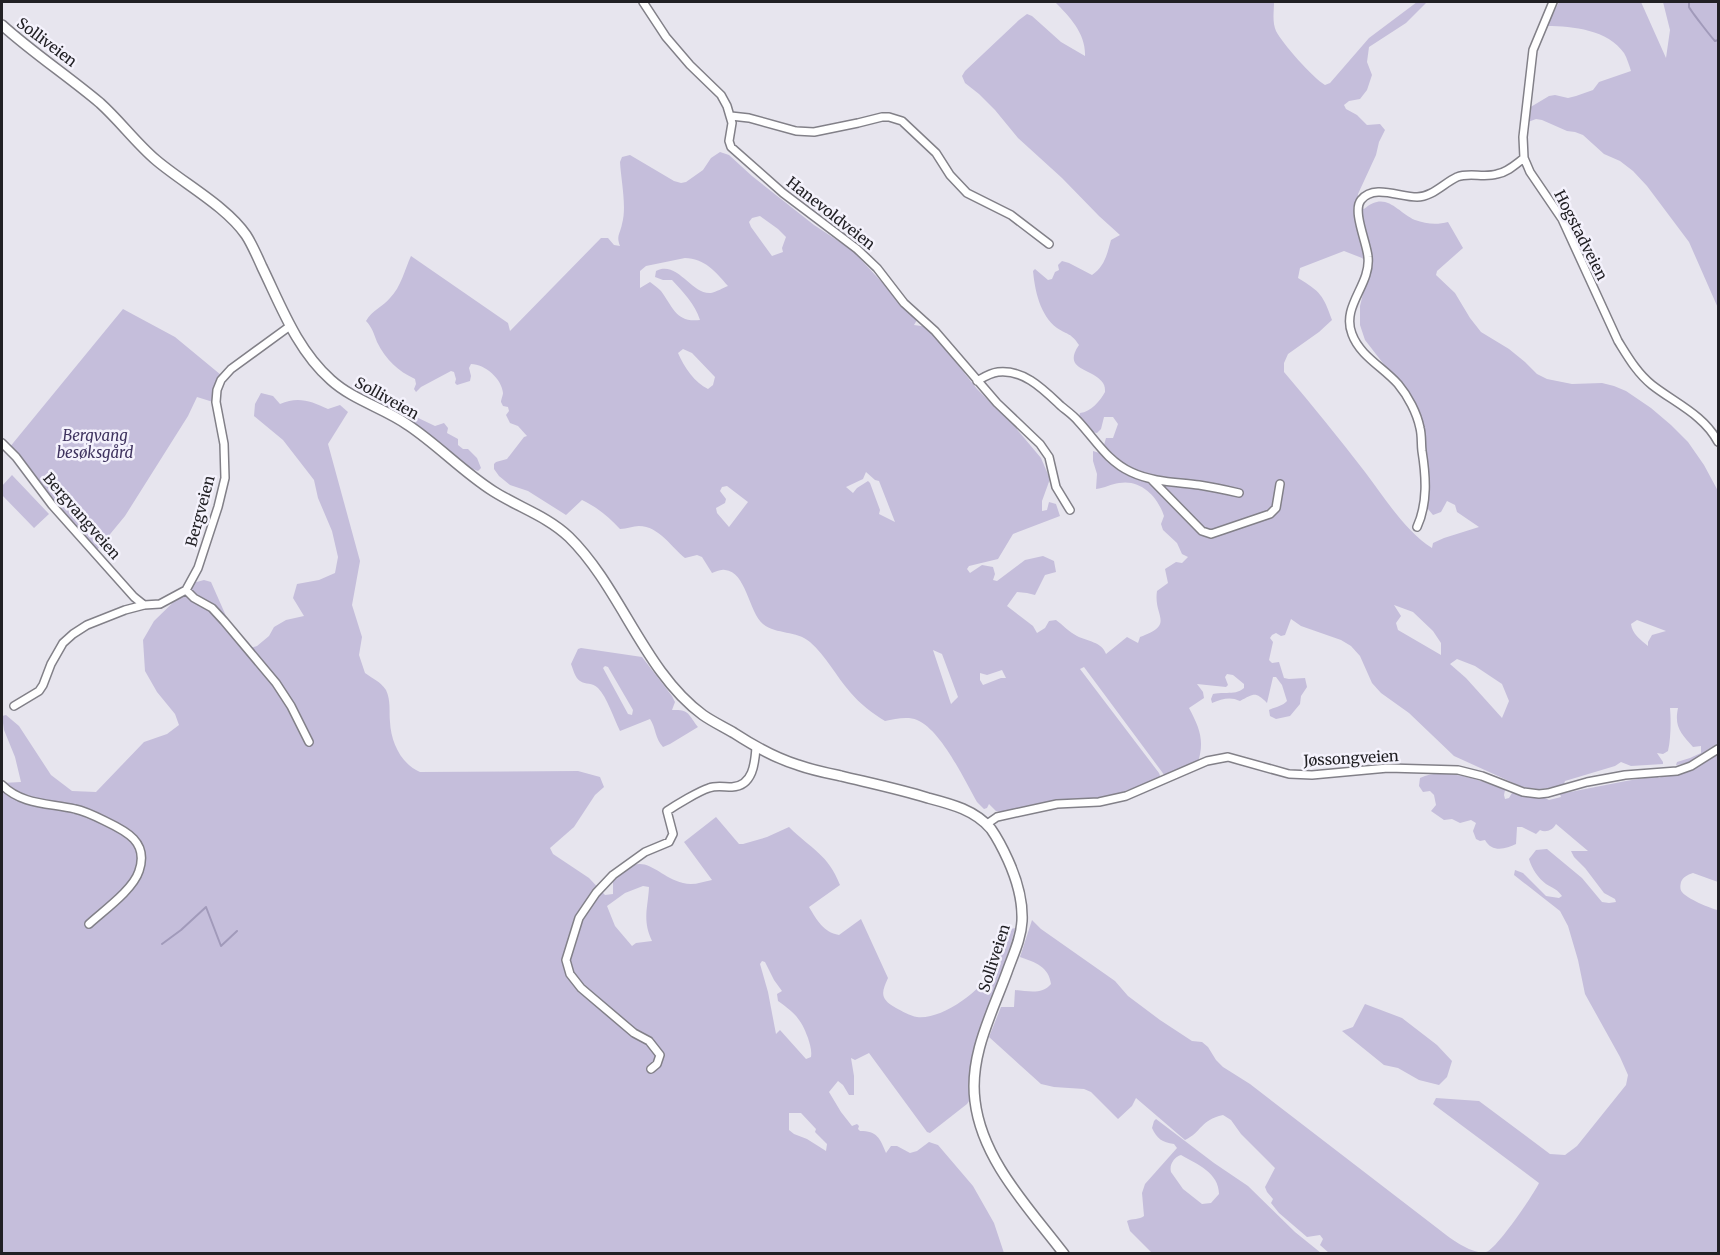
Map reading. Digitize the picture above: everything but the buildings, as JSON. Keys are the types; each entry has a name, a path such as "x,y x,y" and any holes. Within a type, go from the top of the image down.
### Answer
{"street":[{"name":"Hanevoldveien","path":"643,2 666,37 690,65 721,95 731,116 729,141 735,152 857,249 877,268 904,303 935,331 997,404 1040,444 1049,457 1056,487 1071,510"},
{"name":"Hogstadveien","path":"1553,2 1533,50 1523,137 1524,158 1530,172 1562,219 1627,357 1639,374 1703,422 1719,442"},
{"name":"Solliveien","path":"2,25 77,84 106,109 155,159 230,218 245,234 290,326 312,360 328,378 345,392 408,425 489,489 553,524 570,538 601,576 652,657 682,697 703,715 756,747 800,766 947,803 970,812 987,824 1001,844 1017,882 1022,920 1016,951 981,1042 974,1073 975,1102 985,1138 997,1162 1023,1202 1064,1254"},
{"path":"731,116 749,118 796,131 814,132 882,117 902,121 936,153 950,175 967,193 1011,215 1049,244"},
{"path":"1418,527 1424,504 1426,471 1417,416 1399,386 1360,348 1350,327 1350,310 1364,284 1368,264 1367,248 1358,217 1358,205 1362,198 1375,192 1419,197 1429,194 1458,176 1496,175 1508,170 1524,158"},
{"name":"Bergveien","path":"186,590 198,568 225,478 224,444 216,402 217,390 221,380 231,369 290,326"},
{"path":"977,381 991,373 1000,372 1025,377 1042,388 1078,421 1112,460 1130,472 1152,480 1202,485 1239,493"},
{"name":"Bergvangveien","path":"2,443 16,457 60,514 134,597 144,605"},
{"path":"1152,480 1202,531 1211,534 1270,514 1276,508 1280,483"},
{"path":"14,706 39,691 63,643 72,634 87,625 144,605 160,604 186,590 194,598 212,608 225,621 276,683 291,706 309,742"},
{"path":"651,1069 657,1064 660,1054 649,1041 634,1033 580,988 570,975 566,960 570,945 579,918 607,881 645,852 669,842 673,834 668,811 709,787 735,787 744,784 753,768 756,747"},
{"name":"Jøssongveien","path":"987,824 998,817 1057,804 1099,801 1126,796 1193,767 1228,757 1289,774 1312,775 1388,768 1458,770 1482,776 1523,792 1539,794 1625,775 1677,771 1691,766 1719,749"},
{"path":"2,785 22,799 75,809 93,815 127,831 137,842 141,851 139,872 131,885 88,924"}],"green space":[{"path":"1055,2 1274,2 1274,24 1279,36 1306,68 1325,85 1330,83 1369,38 1417,2 1427,2 1406,23 1369,47 1367,62 1372,75 1367,90 1360,99 1349,101 1344,105 1367,125 1380,124 1385,130 1358,194 1357,207 1364,209 1372,204 1385,202 1415,220 1436,224 1448,222 1463,248 1437,271 1436,275 1455,293 1481,332 1509,349 1537,374 1547,379 1572,384 1602,383 1626,391 1671,425 1688,442 1704,465 1718,491 1718,747 1698,759 1676,765 1677,762 1701,753 1701,746 1693,747 1685,738 1678,725 1678,708 1670,708 1668,751 1663,754 1657,753 1663,764 1631,766 1621,762 1615,766 1565,781 1564,784 1542,789 1526,788 1454,756 1409,713 1381,693 1372,683 1360,656 1351,646 1341,640 1301,626 1291,619 1285,635 1281,636 1276,633 1270,638 1273,642 1269,660 1272,663 1279,662 1284,678 1305,678 1307,687 1301,696 1300,704 1290,716 1276,719 1270,716 1269,710 1287,701 1282,685 1276,677 1273,677 1267,703 1254,695 1240,701 1229,698 1212,703 1213,694 1233,693 1244,688 1244,684 1233,675 1227,674 1225,677 1228,685 1226,687 1197,684 1204,698 1189,708 1196,721 1201,740 1198,762 1165,776 1084,667 1080,669 1161,778 1117,794 1097,798 1052,802 1003,812 996,811 989,804 984,809 977,802 943,744 926,725 910,718 885,721 866,708 850,692 810,642 799,636 774,630 758,619 743,585 732,572 720,570 712,573 702,557 697,555 685,558 659,533 646,527 620,529 612,520 582,500 566,515 528,491 510,485 499,476 494,469 494,464 507,459 527,436 518,426 510,423 506,415 509,411 508,407 503,406 501,402 502,388 496,378 487,369 471,364 470,381 457,385 454,372 451,371 416,392 415,379 388,360 366,321 394,294 411,256 508,323 510,331 601,238 608,238 614,245 620,246 618,237 624,210 620,162 622,157 630,155 681,183 703,170 711,158 720,152 729,155 814,225 852,250 917,320 914,325 928,327 977,389 1015,427 1041,458 1050,479 1042,501 1042,511 1047,510 1049,502 1056,504 1060,516 1013,534 998,559 969,566 967,569 970,573 982,565 993,567 995,574 993,580 997,581 1025,560 1043,556 1054,561 1056,572 1045,575 1035,595 1017,592 1007,606 1033,626 1037,633 1045,628 1049,621 1056,620 1074,634 1098,644 1106,654 1127,637 1138,643 1140,637 1151,632 1160,624 1157,591 1168,583 1165,569 1176,562 1182,563 1188,557 1182,554 1177,543 1163,530 1161,524 1164,516 1158,502 1148,491 1127,482 1096,489 1097,474 1093,451 1109,456 1111,453 1104,445 1106,438 1113,438 1118,424 1113,417 1104,417 1101,429 1097,433 1091,432 1079,417 1080,413 1088,411 1098,402 1105,392 1105,386 1099,378 1076,364 1074,353 1079,345 1071,336 1051,323 1042,310 1033,271 1035,269 1048,280 1052,279 1062,261 1092,275 1103,264 1111,240 1120,235 1018,138 995,110 965,83 962,76 1027,14 1061,42 1085,56 1080,33","holes":["760,216 778,229 786,237 783,252 772,256 749,222 752,218","1344,251 1362,258 1370,266 1360,306 1360,325 1365,340 1389,371 1418,417 1428,509 1433,515 1441,512 1447,501 1455,505 1457,512 1479,527 1444,538 1433,543 1432,548 1422,541 1396,513 1284,372 1284,363 1288,354 1332,320 1320,295 1298,278 1300,268","685,258 698,260 709,267 728,286 711,293 704,292 671,270 656,271 655,277 672,280 688,298 700,320 685,319 676,313 661,291 650,282 640,288 640,271 646,266","683,349 692,353 715,377 713,385 708,389 699,383 678,353","866,472 879,481 895,522 879,514 880,510 868,481 853,493 846,487 863,479","727,486 748,502 729,527 717,513 716,508 725,503 726,499 720,491 722,487","1394,605 1413,612 1433,631 1441,643 1441,655 1398,630 1396,623 1401,616","1637,620 1666,631 1652,635 1648,646 1633,631 1631,624","933,650 942,654 958,697 951,704","1457,659 1475,666 1502,684 1509,701 1502,718 1466,678 1450,664","1002,670 1006,678 983,685 980,673 987,675"]},
{"path":"1559,2 1641,2 1666,58 1670,30 1663,2 1718,2 1718,308 1689,242 1633,171 1620,161 1604,154 1583,135 1542,120 1536,119 1528,122 1529,108 1549,96 1568,98 1576,96 1593,90 1599,82 1631,71 1624,53 1609,39 1579,28 1547,26"},
{"name":"Bergvang besøksgård","path":"123,309 175,337 221,375 213,402 197,397 188,416 125,516 97,550 9,448"},
{"path":"261,393 273,396 280,404 293,400 304,400 328,409 340,405 348,412 328,444 360,561 352,605 362,637 359,655 365,673 379,682 388,694 391,730 398,751 407,764 420,772 578,771 600,777 604,787 595,795 574,827 550,848 553,854 589,878 605,895 613,894 613,882 632,865 648,866 687,884 712,880 684,842 716,817 739,844 767,837 789,827 824,859 840,885 809,907 821,925 839,935 861,919 888,978 883,992 885,999 896,1008 917,1017 927,1017 949,1009 979,987 992,970 1001,934 1015,928 972,1056 967,1104 930,1133 927,1132 869,1053 855,1060 851,1058 854,1095 849,1095 838,1081 829,1092 852,1126 857,1124 860,1131 870,1132 877,1136 886,1153 891,1146 897,1146 910,1153 929,1142 938,1145 973,1186 994,1223 1004,1253 2,1253 2,783 21,782 15,757 4,730 2,716 6,715 19,726 51,775 72,791 96,792 144,742 167,734 179,725 175,714 157,692 145,671 143,640 154,621 193,583 204,580 211,582 230,625 245,650 257,646 269,636 274,627 286,620 304,616 293,598 297,584 319,580 335,573 338,557 332,531 318,498 314,480 283,440 254,416 255,404","holes":["643,886 649,887 646,920 652,941 636,943 632,946 615,926 607,906 625,893","762,961 765,962 782,991 777,994 778,1001 793,1013 803,1026 810,1045 811,1057 806,1059 780,1030 776,1034 760,964","789,1113 801,1113 827,1144 826,1151 789,1130"]},
{"path":"381,403 389,404 435,426 444,423 448,428 447,433 458,439 458,445 463,449 468,449 477,458 481,468 478,471 470,468 440,443 388,412"},
{"path":"12,475 49,514 34,528 2,495 2,486"},
{"path":"578,649 642,657 672,696 675,702 672,710 685,712 698,727 663,747 658,741 650,719 620,731 598,688 580,681 575,676 571,664","holes":["608,667 633,710 632,715 628,714 603,668"]},
{"path":"1718,753 1718,882 1693,873 1683,879 1680,886 1681,891 1688,897 1718,910 1718,1253 1329,1253 1320,1245 1323,1239 1320,1235 1307,1237 1271,1203 1273,1199 1265,1187 1275,1168 1241,1134 1231,1120 1223,1115 1215,1117 1185,1140 1136,1098 1132,1106 1118,1119 1091,1092 1084,1089 1041,1084 989,1037 1001,1007 1014,1007 1015,990 1039,991 1051,984 1044,969 1020,957 1032,920 1041,929 1115,981 1128,996 1160,1020 1192,1041 1202,1042 1223,1067 1250,1084 1445,1234 1469,1249 1486,1252 1506,1232 1539,1183 1433,1104 1436,1098 1479,1101 1550,1154 1565,1155 1577,1146 1626,1085 1628,1075 1585,994 1568,926 1560,911 1514,875 1515,870 1523,873 1546,896 1559,898 1562,896 1540,879 1529,859 1536,850 1547,849 1582,878 1602,902 1616,902 1604,893 1571,851 1588,851 1556,824 1549,830 1540,830 1536,834 1517,827 1516,844 1504,848 1491,847 1485,840 1476,839 1473,831 1476,823 1471,820 1460,823 1452,819 1444,820 1431,811 1436,805 1434,795 1430,791 1423,792 1419,786 1420,778 1440,774 1463,776 1505,790 1505,799 1509,798 1512,793 1549,800 1561,797 1560,794 1626,781 1657,776 1659,778 1697,766"},
{"path":"1365,1004 1402,1018 1437,1045 1452,1061 1447,1077 1439,1085 1419,1080 1398,1068 1384,1065 1342,1031 1353,1027"},
{"path":"1156,1119 1248,1186 1295,1232 1321,1253 1152,1253 1130,1231 1127,1221 1144,1216 1142,1193 1145,1184 1177,1148 1174,1144 1158,1137 1152,1128","holes":["1181,1155 1206,1170 1215,1180 1219,1194 1211,1203 1202,1204 1183,1189 1171,1172 1171,1164"]}],"waterway":[{"path":"1689,2 1689,7 1701,24 1715,41 1718,40"},
{"path":"162,944 206,907 221,946 237,931"}]}
